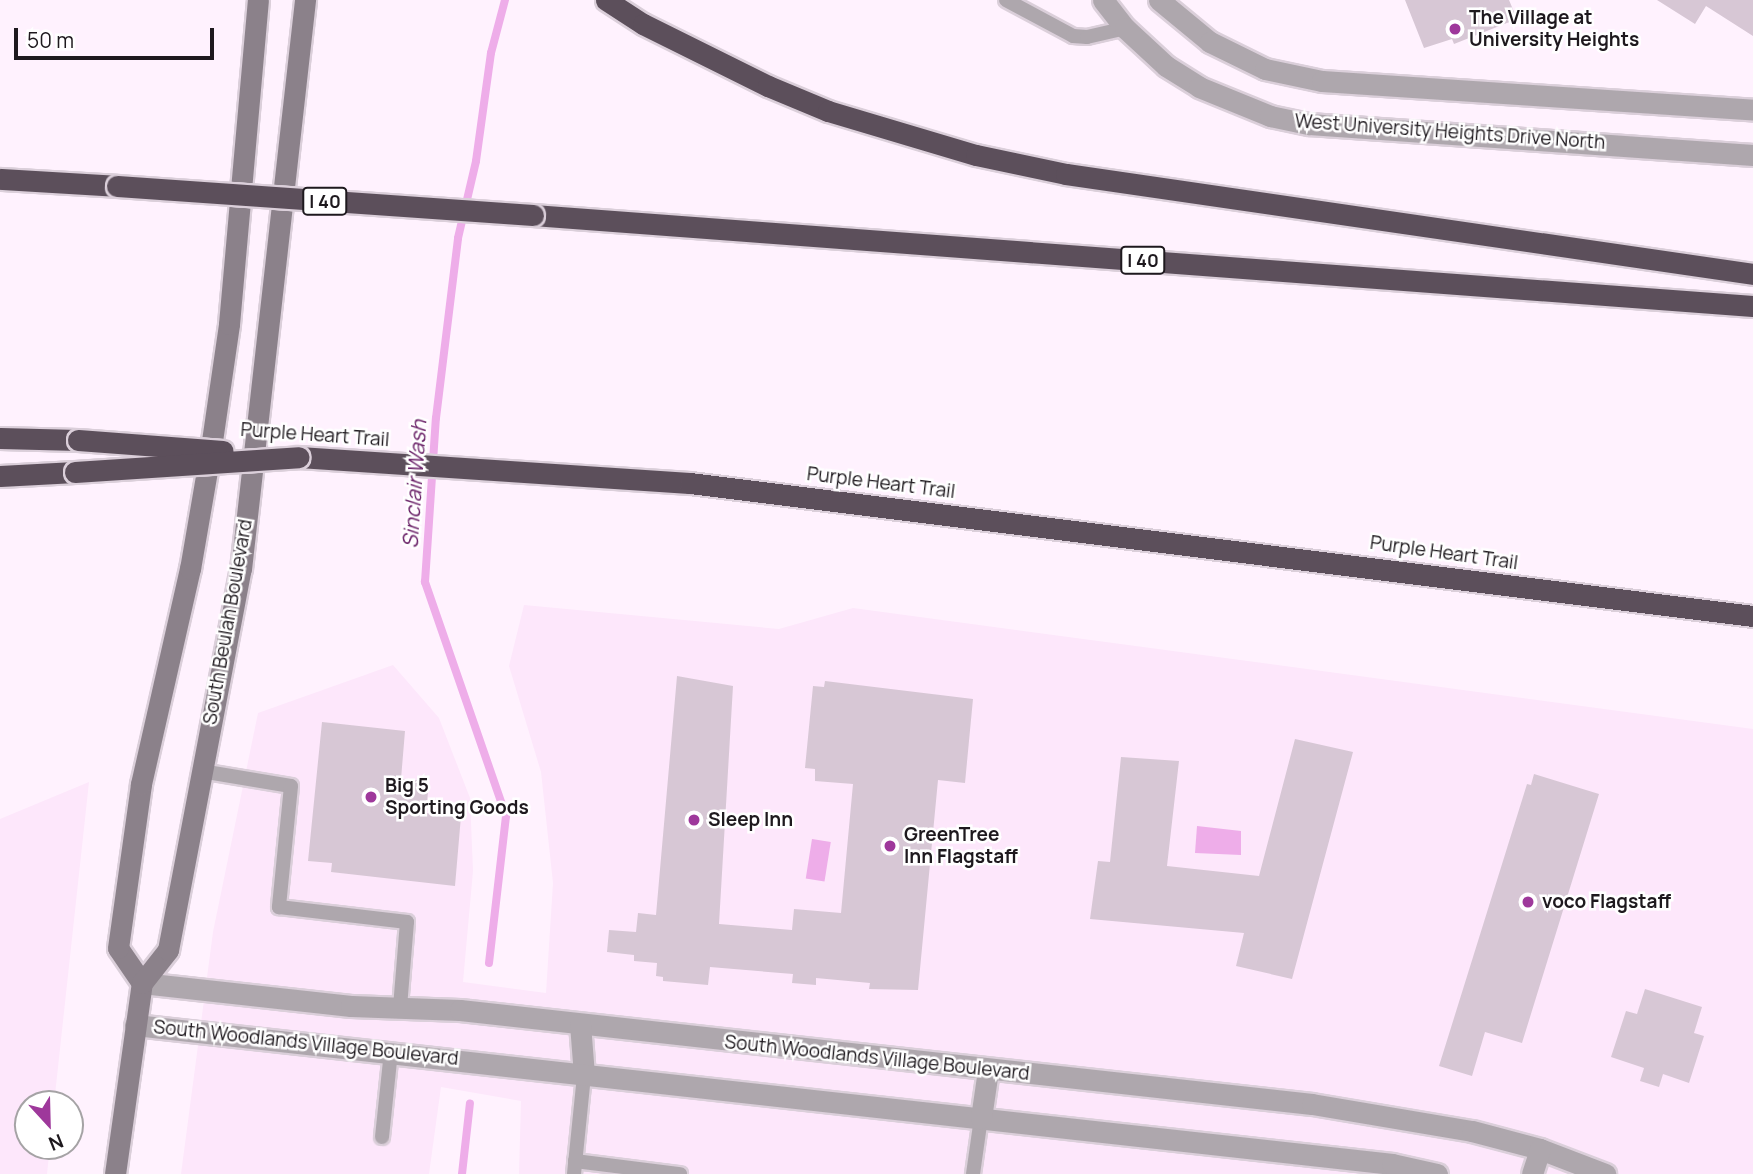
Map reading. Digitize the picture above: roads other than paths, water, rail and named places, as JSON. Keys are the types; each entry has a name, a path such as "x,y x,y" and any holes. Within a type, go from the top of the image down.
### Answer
{"highway":[{"path":"606,0 643,24 828,111 976,155 1066,174 1753,274"},
{"name":"I 40","path":"0,179 533,215 1753,306"},
{"name":"Purple Heart Trail","path":"0,438 78,440 510,470 870,504 1753,616"},
{"path":"0,476 298,457"}],"main road":[{"path":"142,983 118,948 142,784 190,569 212,441 229,324 258,0"},
{"name":"South Beulah Boulevard","path":"115,1174 142,983 168,950 241,569 305,0"}],"street":[{"name":"West University Heights Drive North","path":"1103,0 1125,29 1166,66 1199,87 1270,116 1309,124 1753,155"},
{"path":"1159,0 1210,42 1265,69 1322,81 1753,110"},
{"name":"South Woodlands Village Boulevard","path":"142,983 580,1024 1404,1117 1540,1149 1605,1174"},
{"path":"580,1024 584,1075"},
{"name":"South Woodlands Village Boulevard","path":"135,1025 1392,1164 1437,1174"},
{"path":"981,1118 988,1070"},
{"path":"1532,1174 1540,1149"}],"lane":[{"path":"1006,0 1073,36 1087,37 1125,29"},
{"path":"201,771 291,786 279,907 407,922 400,1007"},
{"path":"382,1137 391,1052"},
{"path":"584,1075 575,1168 680,1174"},
{"path":"973,1174 981,1118"}],"waterway":[{"name":"Sinclair Wash","path":"489,963 506,816 425,582 436,418 458,238 476,161 491,53 505,0"},
{"name":"Sinclair Wash","path":"462,1174 470,1103"}],"place":[{"name":"The Village at University Heights","path":"1455,29"},
{"name":"Big 5 Sporting Goods","path":"371,797"},
{"name":"Sleep Inn","path":"694,820"},
{"name":"GreenTree Inn Flagstaff","path":"890,846"},
{"name":"voco Flagstaff","path":"1528,902"}]}
